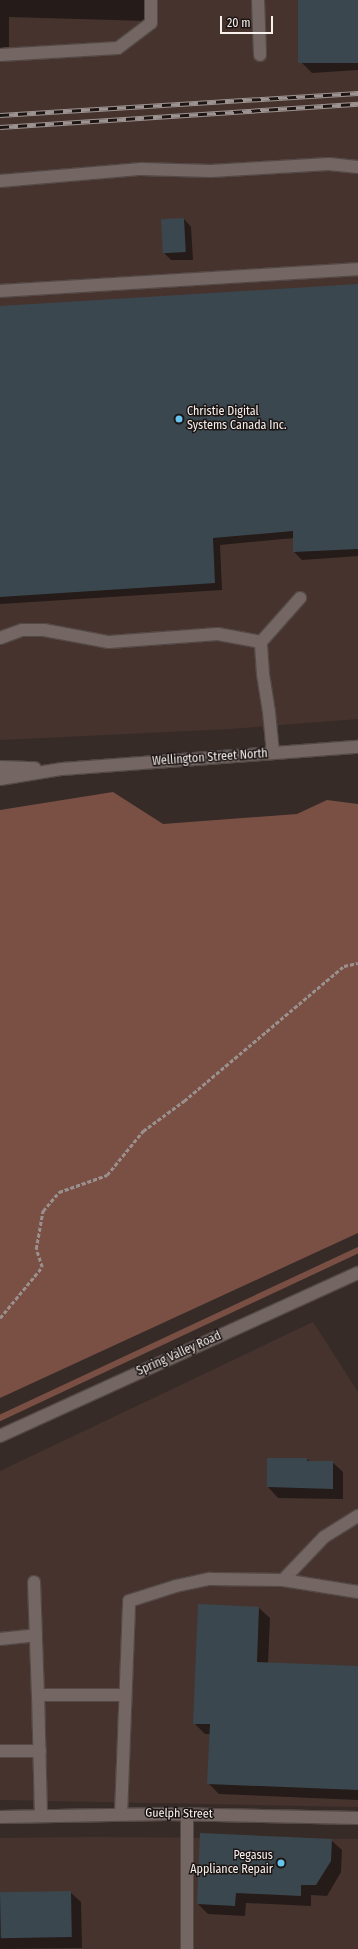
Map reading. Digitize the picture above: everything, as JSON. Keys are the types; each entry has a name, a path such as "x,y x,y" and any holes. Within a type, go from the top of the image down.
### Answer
{"street":[{"path":"0,55 118,48 151,24 151,0"},
{"path":"258,0 260,56"},
{"path":"0,181 141,169 211,171 329,164 358,166"},
{"path":"0,291 358,269"},
{"path":"273,753 263,674 261,642 300,598"},
{"path":"0,638 22,630 44,630 109,642 218,634 261,642"},
{"name":"Wellington Street North","path":"0,779 62,769 358,747"},
{"name":"Wellington Street North","path":"0,767 62,769"},
{"name":"Spring Valley Road","path":"0,1436 358,1272"},
{"path":"283,1580 324,1537 358,1516"},
{"path":"121,1814 129,1601 176,1586 210,1579 283,1580 358,1592"},
{"path":"34,1582 41,1816"},
{"path":"0,1639 36,1635"},
{"path":"38,1695 125,1696"},
{"path":"0,1751 40,1751"},
{"path":"187,1814 187,1949"},
{"name":"Guelph Street","path":"0,1817 187,1814 358,1818"}],"path":[{"path":"0,1318 42,1267 36,1249 43,1210 59,1192 107,1175 143,1131 184,1101 344,966 358,962"}],"shaded area":[{"path":"0,0 358,0 358,719 229,729 0,740"},
{"path":"113,792 163,824 297,814 327,800 358,804 358,1233 0,1398 0,810"},
{"path":"313,1322 358,1392 358,1807 0,1800 0,1471"},
{"path":"95,1837 358,1839 358,1949 0,1949 0,1838"}],"building":[{"path":"298,0 358,0 358,63 298,63"},
{"path":"184,218 186,252 163,253 161,219"},
{"name":"Christie Digital Systems Canada Inc.","path":"358,284 358,549 293,552 293,531 213,538 215,583 0,597 0,306"},
{"path":"267,1458 307,1458 307,1461 333,1461 333,1489 267,1487"},
{"path":"198,1604 259,1607 257,1662 358,1666 358,1790 207,1784 210,1724 193,1724"},
{"path":"200,1833 332,1839 331,1861 316,1885 301,1885 301,1896 236,1893 235,1906 197,1904"},
{"path":"71,1891 72,1937 1,1938 0,1892"}],"waterway":[{"path":"0,1418 358,1250"}],"railway":[{"path":"0,115 358,93"},
{"path":"0,127 358,104"}],"place":[{"name":"Christie Digital Systems Canada Inc.","path":"179,419"},
{"name":"Pegasus Appliance Repair","path":"281,1863"}]}
